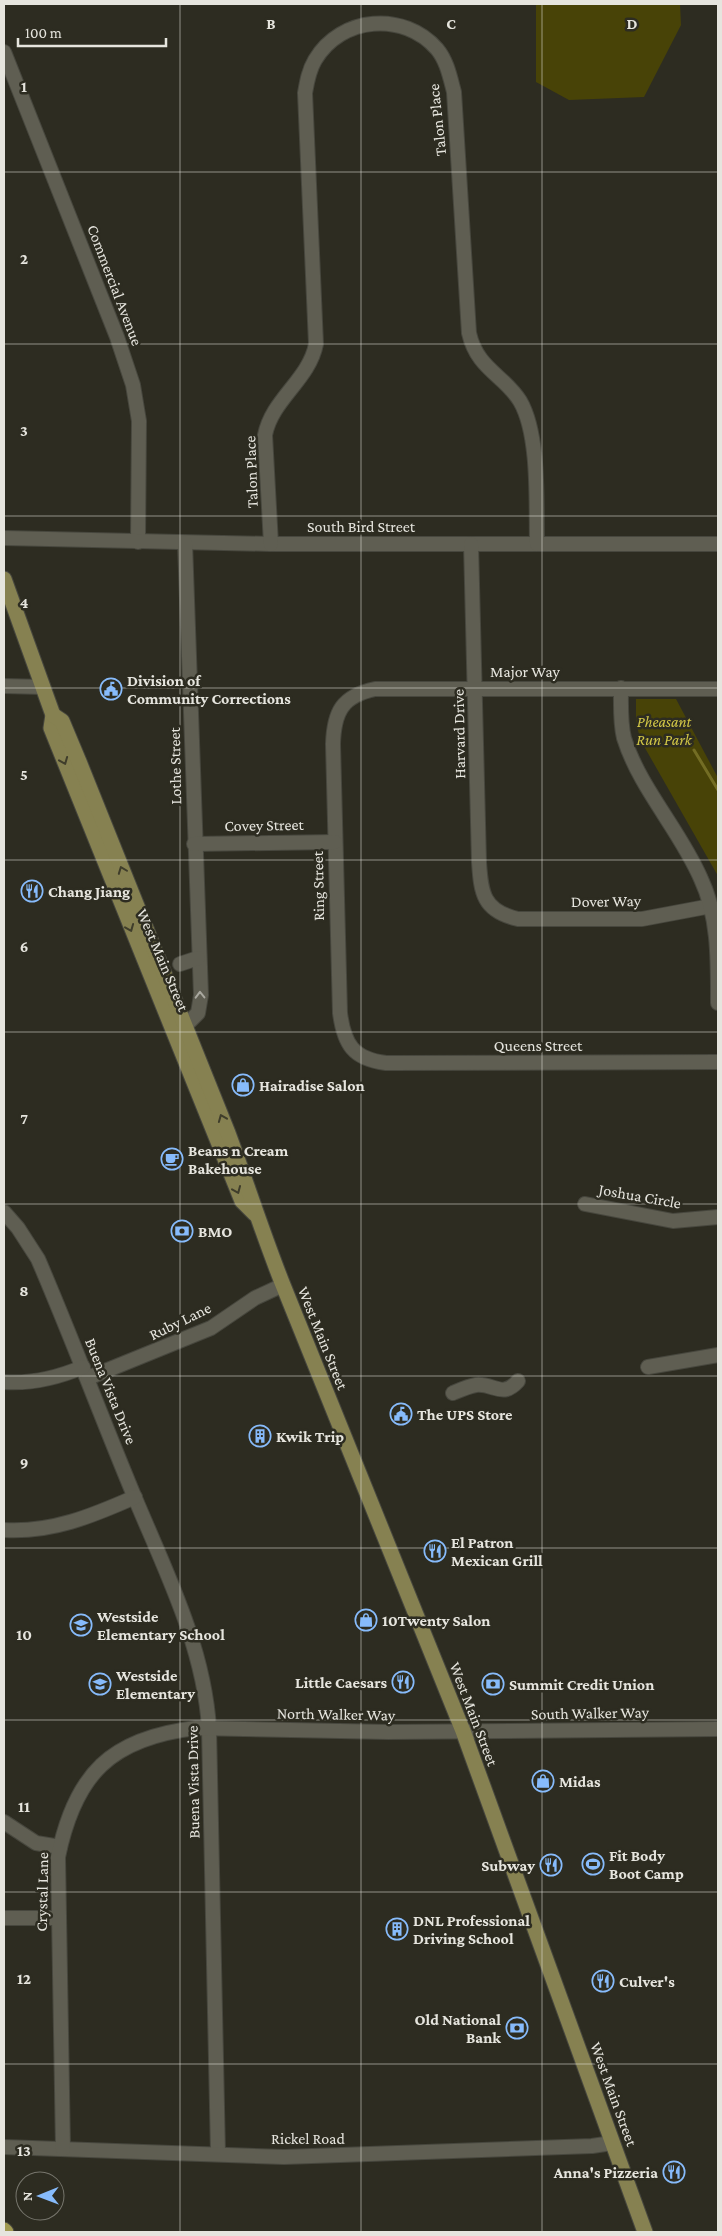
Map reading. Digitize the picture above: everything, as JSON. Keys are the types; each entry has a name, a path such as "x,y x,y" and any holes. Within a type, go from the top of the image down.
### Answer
{"main road":[{"name":"West Main Street","path":"4,579 53,715 51,728 212,1130 242,1200 255,1214"},
{"name":"West Main Street","path":"53,715 62,721 130,893 186,1025 252,1195 255,1214 463,1731 645,2232"}],"street":[{"name":"Talon Place","path":"271,544 265,435 268,422 275,408 309,365 316,344 305,93 308,74 316,58 345,31 364,24 378,22 402,26 423,36 438,50 448,67 454,92 469,333 472,347 492,373 519,400 528,416 535,477 537,544"},
{"name":"Commercial Avenue","path":"4,52 117,337 133,385 139,421 138,542"},
{"name":"South Bird Street","path":"4,538 271,544 718,544"},
{"name":"Lothe Street","path":"186,543 200,1009 195,1018 186,1025"},
{"name":"Harvard Drive","path":"471,544 481,889 487,902 502,914"},
{"path":"4,686 43,687"},
{"path":"621,688 624,736 635,764 701,879 711,906 715,932 718,1003"},
{"name":"Major Way","path":"339,711 354,695 375,689 718,689"},
{"name":"Ring Street","path":"339,711 336,719 333,744 340,1013 347,1041 360,1055"},
{"name":"Covey Street","path":"194,844 335,842"},
{"name":"Dover Way","path":"502,914 518,919 642,919 711,906"},
{"path":"180,964 198,958"},
{"name":"Queens Street","path":"360,1055 370,1061 386,1062 718,1062"},
{"name":"Joshua Circle","path":"586,1204 673,1221 718,1217"},
{"name":"Buena Vista Drive","path":"4,1212 18,1228 38,1259 195,1648 205,1684 209,1728 218,2154"},
{"name":"Ruby Lane","path":"4,1382 23,1384 59,1376 85,1373 211,1328 255,1298 283,1285"},
{"path":"648,1367 718,1355"},
{"path":"453,1393 475,1385 485,1385 499,1391 513,1387 518,1381"},
{"path":"4,1530 45,1529 74,1522 134,1497"},
{"name":"North Walker Way","path":"209,1728 333,1732 463,1731"},
{"name":"Crystal Lane","path":"63,2149 58,1857 69,1812 80,1790 97,1769 117,1752 142,1739 167,1732 209,1728"},
{"name":"South Walker Way","path":"463,1731 718,1729"},
{"path":"4,1822 36,1842 60,1847"},
{"path":"4,1918 58,1918"},
{"name":"Rickel Road","path":"4,2147 313,2157 583,2146 612,2143"}],"green space":[{"path":"536,4 680,4 681,25 644,97 569,100 536,82"},
{"name":"Pheasant Run Park","path":"636,699 676,699 718,778 718,876 641,741 636,723"}],"waterway":[{"path":"694,750 718,790"}],"place":[{"name":"Division of Community Corrections","path":"111,689"},
{"name":"Chang Jiang","path":"32,891"},
{"name":"Hairadise Salon","path":"243,1085"},
{"name":"Beans n Cream Bakehouse","path":"172,1159"},
{"name":"BMO","path":"182,1231"},
{"name":"The UPS Store","path":"401,1414"},
{"name":"Kwik Trip","path":"260,1436"},
{"name":"El Patron Mexican Grill","path":"435,1551"},
{"name":"10Twenty Salon","path":"366,1620"},
{"name":"Westside Elementary School","path":"81,1625"},
{"name":"Little Caesars","path":"403,1682"},
{"name":"Westside Elementary","path":"100,1684"},
{"name":"Summit Credit Union","path":"493,1684"},
{"name":"Midas","path":"543,1781"},
{"name":"Fit Body Boot Camp","path":"593,1864"},
{"name":"Subway","path":"551,1865"},
{"name":"DNL Professional Driving School","path":"397,1929"},
{"name":"Culver's","path":"603,1981"},
{"name":"Old National Bank","path":"517,2028"},
{"name":"Anna's Pizzeria","path":"674,2172"}]}
